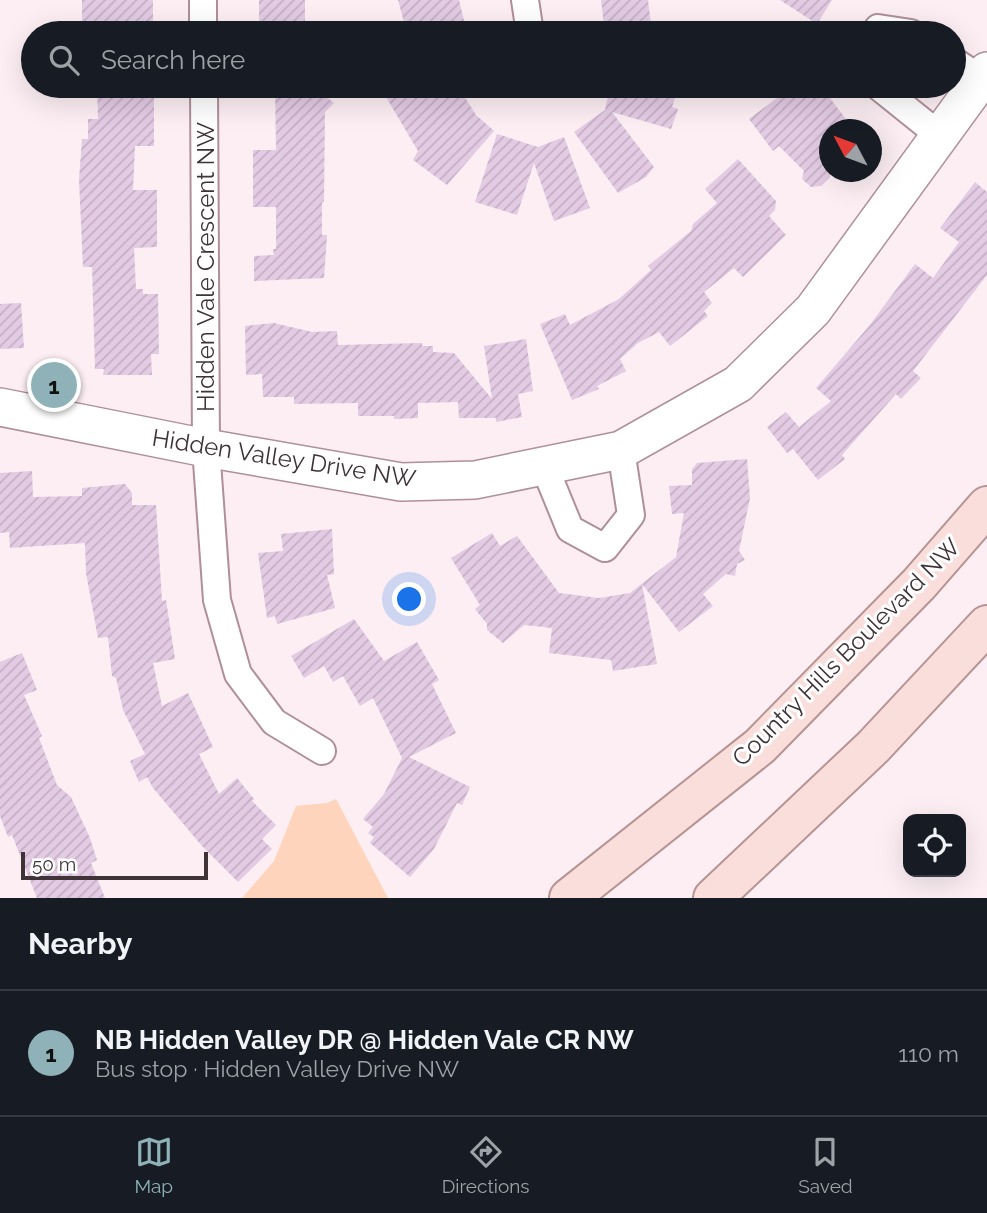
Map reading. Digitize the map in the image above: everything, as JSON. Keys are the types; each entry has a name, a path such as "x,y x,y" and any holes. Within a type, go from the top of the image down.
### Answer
{"main road":[{"name":"Country Hills Boulevard NW","path":"569,898 760,746 919,584 987,506"},
{"path":"713,898 873,747 987,625"}],"street":[{"path":"203,0 203,21"},
{"path":"525,0 528,21"},
{"name":"Hidden Vale Crescent NW","path":"204,98 206,448 218,600 238,674 274,722 322,751"},
{"path":"893,98 939,135"},
{"name":"Hidden Valley Drive NW","path":"0,407 206,448 401,482 475,480 545,468 621,450 738,384 813,310 939,135 959,98"},
{"path":"545,468 570,529 605,548 631,515 621,450"}],"shaded area":[{"path":"336,799 388,898 242,898 274,861 296,806 327,803"}],"building":[{"path":"82,0 153,0 153,21 82,21"},
{"path":"259,0 305,0 305,21 259,21"},
{"path":"398,0 459,0 464,21 404,21"},
{"path":"601,0 648,0 651,21 604,21"},
{"path":"780,0 832,0 819,21 812,21"},
{"path":"97,98 154,98 154,146 135,146 133,190 157,190 157,247 134,248 136,289 143,289 143,294 158,294 159,354 151,354 152,375 103,375 104,369 95,369 92,267 83,267 79,180 82,139 88,139 88,119 98,119"},
{"path":"275,98 328,98 334,103 325,112 322,235 327,235 324,278 254,281 254,256 274,255 273,249 276,249 276,207 253,207 253,150 276,150"},
{"path":"387,98 465,98 476,115 494,131 447,185 413,160 418,151"},
{"path":"608,98 675,98 672,107 678,109 671,129 612,112 654,167 646,177 618,193 574,132 605,110"},
{"path":"777,98 830,98 846,119 819,119 819,182 825,182 821,186 811,187 802,179 804,171 779,146 773,151 749,119"},
{"path":"497,134 538,147 564,137 590,208 554,221 534,163 517,215 475,202"},
{"path":"738,159 776,201 775,210 769,216 786,235 743,277 734,268 704,292 712,303 704,311 708,316 670,346 659,332 638,343 620,359 626,371 597,386 599,389 572,400 540,324 565,314 570,325 619,299 651,270 648,266 691,231 693,224 717,203 705,189"},
{"path":"975,182 987,192 987,275 913,371 921,378 901,399 896,394 842,455 845,459 818,480 793,449 787,453 767,427 786,412 799,427 831,401 816,388 869,326 915,264 933,278 959,242 940,228"},
{"path":"21,303 24,348 0,349 0,304"},
{"path":"274,323 312,332 337,331 338,345 422,343 422,346 433,346 433,352 454,353 492,399 484,346 526,339 533,391 518,394 522,417 496,422 496,418 459,418 458,402 418,403 418,418 394,419 394,416 358,416 358,403 294,404 294,397 263,397 262,374 246,375 245,326"},
{"path":"747,459 750,498 739,551 745,560 737,564 735,576 726,574 703,594 713,606 679,632 642,584 657,664 613,671 611,660 549,653 552,628 524,625 503,643 487,630 487,624 475,609 480,605 451,558 492,533 500,546 517,536 559,593 599,598 630,593 676,557 684,513 672,514 669,486 692,485 692,469 697,463"},
{"path":"32,471 33,497 82,496 82,488 125,484 132,493 132,505 156,505 162,601 166,600 175,659 153,663 162,706 188,693 213,747 199,754 219,794 237,778 254,799 252,801 276,825 262,839 272,849 238,882 202,846 153,788 147,777 139,782 130,761 145,754 123,710 116,678 112,676 108,637 98,638 86,573 85,543 10,548 9,532 0,533 0,473"},
{"path":"332,529 334,574 327,575 335,608 277,624 275,616 267,618 258,553 283,551 281,534"},
{"path":"354,619 384,661 417,642 439,680 432,684 456,733 409,757 470,787 462,805 457,803 434,849 410,877 370,843 374,837 368,833 373,827 363,819 384,794 402,758 373,698 360,706 343,676 333,682 324,666 304,678 291,656"},
{"path":"22,653 37,690 24,695 42,736 39,738 57,785 71,797 90,838 97,860 91,863 105,898 37,898 12,835 8,837 0,816 0,662"}],"place":[{"name":"NB Hidden Valley DR @ Hidden Vale CR NW","path":"54,385"}]}
